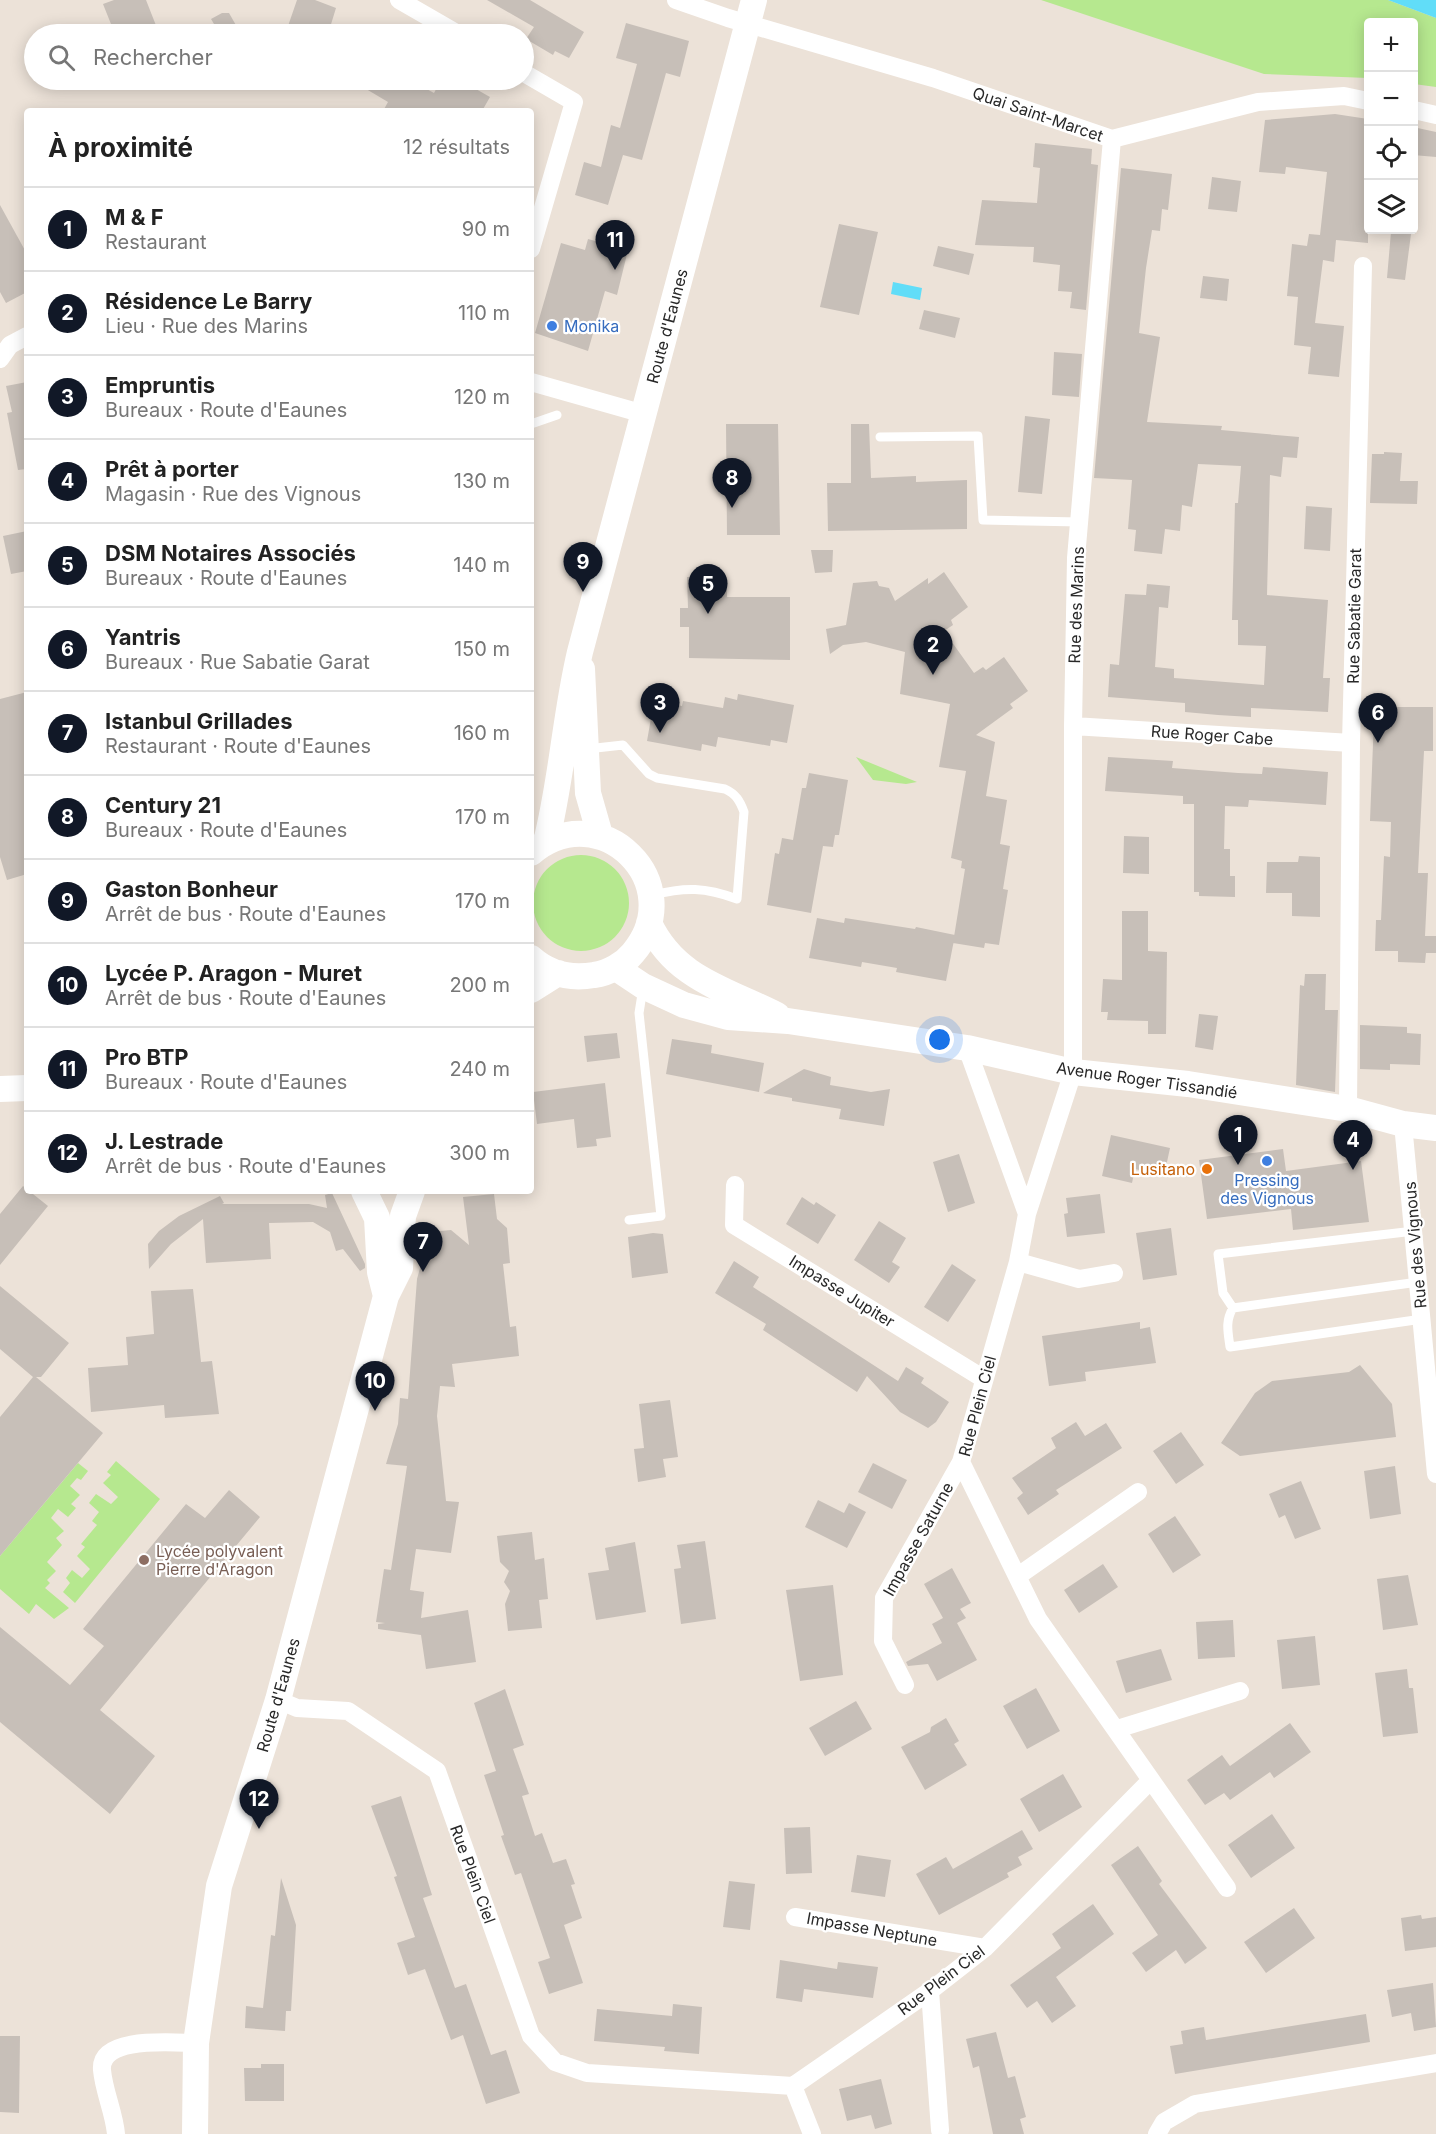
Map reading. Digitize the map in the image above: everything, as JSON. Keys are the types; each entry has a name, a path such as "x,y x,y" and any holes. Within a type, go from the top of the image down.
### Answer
{"main road":[{"name":"Route d'Eaunes","path":"538,847 558,794 568,701 580,652 751,11"},
{"name":"Route d'Eaunes","path":"580,652 586,703 585,749 588,793 600,835"},
{"path":"534,960 558,973 583,977 616,968 640,944 649,923 651,895 638,863 626,850 600,835 579,833 538,847"},
{"name":"Avenue Roger Tissandié","path":"649,923 657,939 674,961 699,979 788,1021"},
{"name":"Avenue Roger Tissandié","path":"616,968 644,986 684,1005 717,1014 788,1021 967,1048 1073,1072 1188,1084 1348,1109 1403,1124 1436,1128"},
{"path":"534,988 558,973"},
{"path":"0,1072 24,1072"},
{"path":"0,1089 24,1088"},
{"name":"Route d'Eaunes","path":"365,1194 377,1218 380,1272 386,1296"},
{"name":"Route d'Eaunes","path":"195,2134 196,2043 219,1886 278,1700 386,1296 400,1268 403,1216 411,1194"}],"street":[{"path":"399,0 441,24"},
{"name":"Quai Saint-Marcet","path":"676,0 751,11 933,78 1112,139 1258,102 1344,96 1364,100"},
{"path":"534,79 574,102 534,239"},
{"path":"1418,111 1436,115"},
{"name":"Rue des Marins","path":"1073,1072 1072,726 1080,522 1112,139"},
{"name":"Rue Sabatie Garat","path":"1348,1109 1352,743 1363,266"},
{"path":"0,359 10,345 24,338"},
{"path":"534,383 644,414"},
{"name":"Rue Roger Cabe","path":"1072,726 1352,743"},
{"path":"967,1048 1027,1214"},
{"name":"Rue Plein Ciel","path":"278,1700 297,1708 348,1711 436,1771 531,2036 555,2062 587,2073 793,2086 930,1991 985,1948 1151,1780 1038,1619 961,1462 1018,1262 1027,1214 1073,1072"},
{"name":"Rue des Vignous","path":"1403,1124 1436,1474"},
{"name":"Impasse Jupiter","path":"735,1185 734,1225 984,1379"},
{"path":"1018,1262 1079,1279 1114,1273"},
{"name":"Impasse Saturne","path":"905,1685 883,1641 884,1598 961,1462"},
{"path":"1018,1576 1138,1492"},
{"path":"1117,1729 1240,1691"},
{"path":"1151,1780 1227,1888"},
{"name":"Impasse Neptune","path":"795,1917 985,1948"},
{"path":"930,1991 940,2130"},
{"path":"116,2134 102,2068 106,2057 112,2050 137,2043 196,2043"},
{"path":"1157,2134 1164,2122 1195,2103 1436,2063"},
{"path":"793,2086 812,2134"}],"lane":[{"path":"534,423 557,416"},
{"path":"880,437 978,436 983,520 1080,522"},
{"path":"585,749 623,745 648,774 657,778 725,789 734,793 741,802 744,812 737,899 706,890 684,888 651,895"},
{"path":"629,1220 661,1216 639,1013 644,986"},
{"path":"1233,1308 1223,1293 1218,1254 1414,1231"},
{"path":"1233,1308 1418,1282"},
{"path":"1233,1308 1227,1325 1230,1347 1422,1319"}],"green space":[{"path":"1041,0 1388,0 1436,18 1436,87 1418,85 1418,18 1364,18 1364,78 1264,74"},
{"path":"856,757 917,782 906,784 873,780"},
{"path":"572,856 590,856 607,863 621,877 628,894 628,912 621,929 607,943 590,950 572,950 555,943 541,929 534,912 534,894 541,877 555,863"},
{"path":"116,1461 160,1499 75,1603 63,1592 70,1583 66,1578 72,1570 82,1578 90,1569 77,1556 85,1547 81,1544 97,1525 92,1521 99,1512 89,1503 96,1494 111,1504 118,1497 103,1483 111,1475 107,1472"},
{"path":"78,1463 88,1471 81,1480 77,1478 70,1486 80,1495 71,1504 76,1508 68,1517 58,1509 51,1518 64,1531 56,1538 62,1545 47,1562 56,1571 47,1580 50,1583 45,1588 69,1608 54,1619 36,1604 29,1614 0,1589 0,1556"}],"water":[{"path":"1388,0 1436,0 1436,18"},
{"path":"893,282 922,288 920,300 891,294"}],"building":[{"path":"114,0 146,0 155,24 111,24 103,4"},
{"path":"297,0 315,0 336,8 331,24 289,24"},
{"path":"487,0 530,0 584,32 569,58 555,51 553,55 534,44 534,24 529,24"},
{"path":"222,13 229,13 235,24 214,24 211,19"},
{"path":"626,23 689,41 680,77 666,73 642,160 623,155 608,205 575,195 584,162 601,167 611,125 620,128 637,64 616,58"},
{"path":"368,90 428,90 434,93 436,90 478,90 490,97 484,108 385,108 388,102"},
{"path":"1335,114 1364,118 1364,234 1368,234 1368,243 1336,240 1334,262 1323,260 1315,323 1344,326 1339,377 1308,374 1311,347 1294,345 1298,297 1287,296 1292,244 1307,246 1309,234 1320,235 1327,172 1286,167 1285,174 1259,172 1265,120"},
{"path":"1418,128 1436,132 1436,157 1418,155"},
{"path":"1035,143 1092,149 1091,164 1098,165 1086,310 1070,308 1072,292 1058,291 1060,265 1033,262 1034,247 975,245 982,200 1037,203 1040,168 1033,167"},
{"path":"1121,168 1172,174 1168,210 1162,209 1160,231 1152,230 1139,333 1160,337 1147,422 1222,426 1221,430 1299,437 1297,458 1283,457 1281,477 1270,475 1267,595 1328,600 1323,678 1330,678 1328,712 1251,708 1251,717 1218,715 1185,712 1185,703 1108,697 1110,664 1119,665 1125,594 1146,595 1147,584 1170,586 1168,608 1159,607 1155,667 1174,669 1174,678 1264,685 1266,646 1238,645 1238,620 1232,620 1235,503 1238,503 1241,466 1198,464 1192,507 1182,505 1180,531 1165,529 1162,554 1134,551 1136,530 1128,529 1132,480 1094,478"},
{"path":"1212,177 1241,181 1237,212 1208,209"},
{"path":"0,205 24,249 24,294 6,303 0,292"},
{"path":"839,224 878,232 859,315 820,307"},
{"path":"1391,234 1411,234 1405,280 1387,278"},
{"path":"588,239 628,250 617,295 605,291 588,351 535,333 561,243 585,250"},
{"path":"938,246 974,254 969,275 933,266"},
{"path":"1203,276 1229,279 1227,301 1200,298"},
{"path":"924,310 960,318 955,338 919,329"},
{"path":"1054,352 1082,354 1079,397 1052,395"},
{"path":"24,383 24,469 18,470 7,413 12,412 6,386"},
{"path":"1025,416 1050,419 1042,494 1018,492"},
{"path":"726,424 778,424 780,535 727,535"},
{"path":"851,424 869,424 871,478 916,476 916,482 967,480 967,529 828,531 827,483 851,483"},
{"path":"1384,452 1402,453 1400,481 1418,481 1417,504 1370,503 1372,454 1384,454"},
{"path":"1306,506 1332,508 1330,551 1304,549"},
{"path":"24,532 24,572 11,574 3,536"},
{"path":"811,550 833,550 832,572 815,573"},
{"path":"944,572 968,607 951,620 953,625 944,631 974,673 983,667 986,670 1004,657 1028,691 1010,704 1013,708 976,735 995,742 986,796 1007,800 1000,844 1010,846 1003,889 1008,890 999,945 985,943 984,948 953,943 965,869 961,868 962,861 951,858 966,771 939,767 950,704 900,694 905,652 866,642 843,645 830,654 826,629 846,625 853,583 877,581 879,586 889,588 895,601 928,578 928,584"},
{"path":"687,577 727,577 727,597 790,597 790,660 689,658 689,627 680,627 680,608 688,608"},
{"path":"24,693 24,875 7,880 0,857 0,699"},
{"path":"738,694 794,705 787,743 771,740 770,746 718,737 716,747 702,744 701,751 647,741 654,701 682,706 683,701 723,708 725,697 737,700"},
{"path":"1391,707 1433,707 1433,751 1424,751 1418,873 1428,873 1425,936 1436,936 1436,953 1426,953 1425,963 1398,962 1398,951 1375,951 1376,920 1381,920 1384,856 1390,857 1391,822 1370,821 1374,718 1391,719"},
{"path":"1108,757 1173,761 1172,768 1238,773 1262,774 1263,767 1328,772 1326,805 1249,800 1248,807 1225,806 1224,849 1230,849 1230,876 1235,876 1235,897 1199,896 1199,892 1194,892 1194,804 1183,804 1183,796 1105,791"},
{"path":"809,773 848,780 839,835 835,835 833,847 823,846 811,913 767,905 775,853 779,854 782,838 793,840 802,788 806,788"},
{"path":"1124,836 1149,837 1149,874 1123,873"},
{"path":"1299,856 1320,857 1320,917 1292,916 1292,893 1266,893 1267,862 1298,862"},
{"path":"1122,911 1148,911 1148,951 1167,952 1166,1034 1148,1034 1148,1021 1107,1020 1108,1012 1101,1012 1103,979 1122,980"},
{"path":"817,918 844,923 845,918 915,929 916,927 955,935 946,981 896,972 897,968 862,962 861,967 809,958"},
{"path":"1305,974 1326,974 1325,1010 1338,1010 1335,1092 1296,1085 1300,985 1304,986"},
{"path":"1199,1014 1218,1016 1213,1050 1195,1047"},
{"path":"1360,1025 1407,1027 1407,1033 1421,1034 1420,1065 1390,1064 1390,1070 1360,1069"},
{"path":"617,1033 620,1058 587,1062 584,1036"},
{"path":"672,1039 712,1045 711,1053 764,1063 759,1092 666,1074"},
{"path":"804,1069 831,1077 830,1085 871,1092 890,1089 884,1126 839,1119 841,1109 792,1101 792,1098 763,1093"},
{"path":"605,1083 611,1137 596,1139 597,1146 577,1148 574,1119 537,1124 534,1092"},
{"path":"1111,1135 1170,1148 1164,1176 1135,1169 1132,1183 1102,1176"},
{"path":"1283,1149 1286,1171 1361,1161 1369,1222 1293,1230 1291,1209 1207,1219 1199,1160"},
{"path":"959,1154 975,1203 948,1212 933,1162"},
{"path":"23,1186 24,1194 33,1194 48,1206 0,1265 0,1214"},
{"path":"332,1194 365,1264 365,1268 360,1271 343,1249 336,1251 330,1232 313,1222 269,1223 271,1259 206,1263 203,1219 171,1244 149,1269 148,1244 159,1231 179,1216 220,1196 224,1203 222,1204 309,1204 327,1208 325,1195"},
{"path":"494,1194 497,1219 507,1228 510,1263 503,1264 510,1327 516,1326 519,1356 452,1364 455,1387 440,1386 437,1416 446,1501 459,1502 451,1553 416,1549 410,1590 424,1592 421,1618 468,1610 476,1662 426,1669 421,1635 378,1629 378,1624 385,1623 376,1622 384,1569 391,1570 407,1466 386,1464 398,1424 400,1398 408,1399 417,1279 430,1232 451,1230 469,1245 463,1197"},
{"path":"1100,1194 1105,1233 1067,1237 1064,1214 1068,1213 1066,1198"},
{"path":"802,1197 814,1205 816,1202 836,1215 818,1244 786,1224"},
{"path":"879,1221 906,1238 892,1262 900,1267 889,1283 854,1260"},
{"path":"1171,1228 1177,1275 1143,1280 1136,1233"},
{"path":"653,1233 663,1234 668,1273 632,1278 628,1237"},
{"path":"734,1261 759,1277 753,1287 898,1381 906,1367 924,1378 921,1383 949,1402 936,1422 928,1428 900,1412 867,1376 857,1392 763,1330 766,1324 715,1293"},
{"path":"952,1264 976,1280 948,1322 924,1307"},
{"path":"0,1286 69,1343 41,1377 36,1377 103,1433 0,1556 0,1417 33,1377 0,1349"},
{"path":"193,1289 201,1362 212,1361 219,1414 165,1418 164,1405 91,1412 88,1368 128,1365 126,1337 154,1334 151,1291"},
{"path":"1140,1322 1140,1329 1150,1327 1156,1363 1085,1372 1086,1381 1049,1386 1042,1336"},
{"path":"1360,1365 1392,1404 1396,1437 1240,1456 1221,1443 1255,1393 1272,1381 1349,1372"},
{"path":"670,1400 678,1457 663,1459 666,1477 638,1482 634,1449 644,1448 639,1404"},
{"path":"1076,1422 1085,1436 1106,1423 1122,1448 1056,1490 1059,1494 1028,1515 1017,1498 1023,1493 1012,1478 1056,1448 1051,1438"},
{"path":"1181,1432 1204,1465 1176,1484 1153,1451"},
{"path":"873,1463 907,1480 892,1509 858,1492"},
{"path":"1395,1466 1401,1514 1370,1519 1364,1471"},
{"path":"1301,1481 1321,1529 1295,1539 1285,1515 1279,1518 1269,1494"},
{"path":"229,1490 260,1517 100,1710 155,1756 110,1814 0,1722 0,1627 70,1685 104,1646 83,1629 186,1504 205,1518"},
{"path":"818,1500 844,1513 849,1503 866,1512 847,1548 805,1527"},
{"path":"1175,1516 1201,1555 1173,1573 1148,1534"},
{"path":"532,1532 535,1560 544,1558 548,1599 539,1600 542,1628 508,1631 505,1604 510,1591 504,1582 509,1571 500,1562 497,1536"},
{"path":"705,1541 716,1619 681,1624 674,1569 681,1568 677,1545"},
{"path":"635,1542 646,1612 596,1620 588,1573 609,1570 605,1548"},
{"path":"1103,1564 1118,1587 1079,1613 1064,1590"},
{"path":"952,1568 971,1603 960,1609 966,1618 957,1623 977,1660 937,1681 928,1664 908,1666 906,1662 942,1643 932,1624 943,1618 924,1584"},
{"path":"1408,1575 1418,1625 1383,1630 1377,1579"},
{"path":"833,1585 843,1675 800,1681 786,1590"},
{"path":"1233,1620 1235,1657 1198,1659 1196,1622"},
{"path":"1315,1636 1320,1685 1282,1689 1277,1640"},
{"path":"1161,1649 1172,1680 1126,1693 1116,1661"},
{"path":"1407,1669 1409,1688 1413,1688 1418,1733 1383,1737 1375,1673"},
{"path":"1036,1688 1060,1731 1027,1749 1003,1706"},
{"path":"505,1689 524,1745 513,1749 529,1794 522,1796 535,1836 542,1833 553,1863 566,1859 575,1884 571,1885 582,1918 564,1925 583,1983 549,1994 538,1962 550,1958 521,1873 515,1875 501,1836 504,1835 484,1775 496,1771 474,1703"},
{"path":"856,1701 872,1729 825,1756 809,1728"},
{"path":"946,1718 959,1741 954,1744 967,1765 925,1790 901,1747 930,1732 931,1727"},
{"path":"1290,1723 1311,1752 1274,1778 1270,1772 1230,1800 1224,1793 1205,1805 1187,1780 1222,1755 1230,1766"},
{"path":"1063,1774 1082,1807 1039,1832 1020,1799"},
{"path":"401,1796 432,1895 423,1898 455,1988 466,1984 491,2055 506,2050 520,2093 486,2104 463,2035 451,2040 425,1969 408,1975 397,1943 415,1937 394,1877 397,1876 371,1806"},
{"path":"1272,1814 1295,1848 1251,1878 1228,1845"},
{"path":"810,1827 812,1873 786,1874 784,1828"},
{"path":"1022,1830 1033,1849 1018,1857 1022,1865 1007,1873 1009,1877 939,1915 916,1874 946,1857 953,1869"},
{"path":"1138,1846 1162,1881 1159,1884 1207,1948 1185,1964 1176,1950 1146,1972 1132,1953 1158,1935 1111,1865"},
{"path":"857,1855 891,1860 885,1897 851,1892"},
{"path":"281,1878 296,1925 291,2011 286,2011 285,2031 245,2028 246,2006 263,2008 271,1935 275,1936"},
{"path":"729,1881 755,1884 750,1930 723,1927"},
{"path":"1093,1904 1114,1934 1056,1977 1076,2006 1052,2023 1037,2001 1027,2008 1010,1985 1061,1948 1052,1934"},
{"path":"1294,1908 1315,1938 1266,1973 1244,1942"},
{"path":"1421,1915 1422,1919 1436,1917 1436,1947 1405,1951 1401,1918"},
{"path":"780,1960 837,1969 838,1962 878,1967 873,1998 804,1989 802,2002 776,1998"},
{"path":"1433,1983 1436,2027 1414,2031 1411,2013 1392,2017 1387,1990"},
{"path":"673,2004 702,2007 699,2054 664,2051 665,2047 594,2041 597,2009 672,2016"},
{"path":"1366,2014 1370,2042 1175,2074 1170,2046 1183,2044 1181,2031 1204,2027 1206,2040"},
{"path":"996,2032 1008,2078 1015,2076 1026,2117 1020,2119 1024,2134 993,2134 979,2066 973,2068 966,2039"},
{"path":"0,2036 20,2036 19,2113 0,2112"},
{"path":"261,2064 284,2064 284,2101 245,2101 244,2068 261,2068"},
{"path":"881,2079 892,2124 875,2129 871,2115 847,2121 839,2089"}],"place":[{"name":"Pro BTP","path":"615,270"},
{"name":"Monika","path":"552,326"},
{"name":"Century 21","path":"732,508"},
{"name":"Gaston Bonheur","path":"583,592"},
{"name":"DSM Notaires Associés","path":"708,614"},
{"name":"Résidence Le Barry","path":"933,675"},
{"name":"Empruntis","path":"660,733"},
{"name":"Yantris","path":"1378,743"},
{"name":"Pressing des Vignous","path":"1267,1161"},
{"name":"M & F","path":"1238,1165"},
{"name":"Lusitano","path":"1207,1169"},
{"name":"Prêt à porter","path":"1353,1170"},
{"name":"Istanbul Grillades","path":"423,1272"},
{"name":"Lycée P. Aragon - Muret","path":"375,1411"},
{"name":"Lycée polyvalent Pierre d'Aragon","path":"144,1560"},
{"name":"J. Lestrade","path":"259,1829"}]}
